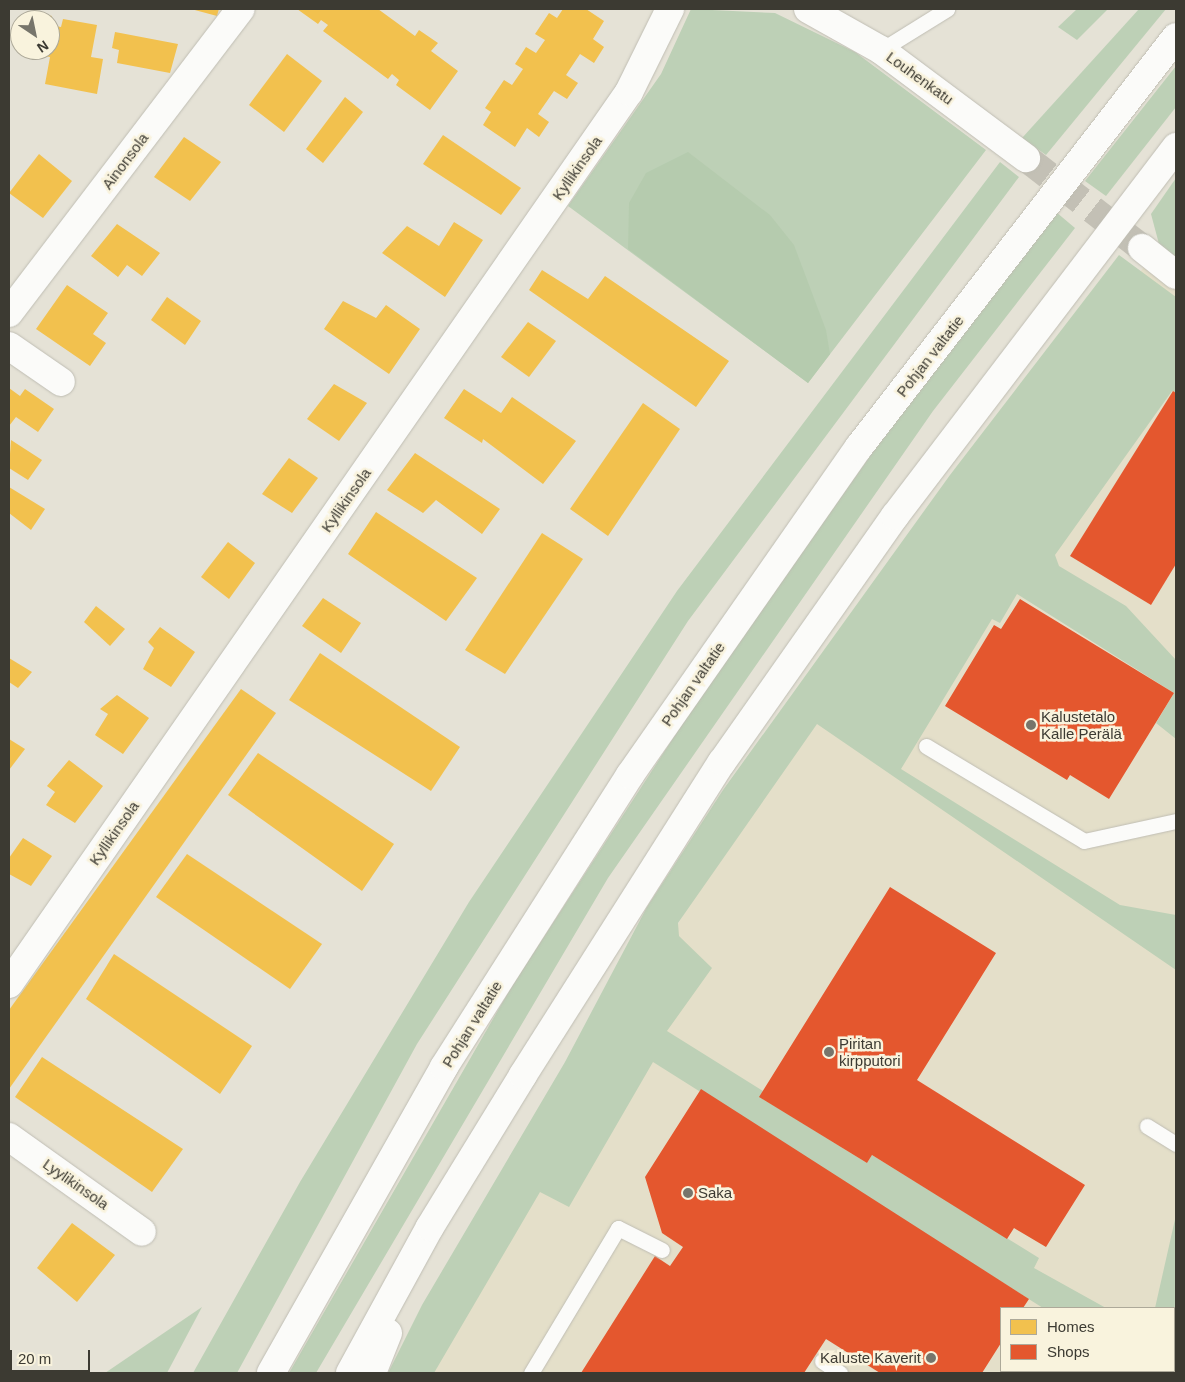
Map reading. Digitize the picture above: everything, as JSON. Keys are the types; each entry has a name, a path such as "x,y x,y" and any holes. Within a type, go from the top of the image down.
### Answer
{"main road":[{"name":"Ainonsola","path":"9,314 241,9"},
{"name":"Kyllikinsola","path":"9,984 629,92 670,9"},
{"name":"Louhenkatu","path":"808,9 881,50 1026,158"},
{"name":"Pohjan valtatie","path":"272,1373 444,1067 630,775 859,447 1176,37"},
{"path":"350,1373 430,1227 617,922 722,762 895,516 1176,146"},
{"path":"1142,248 1176,275"},
{"path":"9,346 61,382"},
{"name":"Lyylikinsola","path":"9,1137 142,1232"},
{"path":"372,1373 430,1227"}],"lane":[{"path":"881,50 947,9"},
{"path":"926,746 1084,841 1176,821"},
{"path":"1147,1126 1176,1144"},
{"path":"531,1373 618,1228 662,1250"},
{"path":"822,1361 840,1373"}],"shaded area":[{"path":"1176,222 1176,1373 423,1373 695,894"}],"green space":[{"path":"691,9 775,13 855,52 986,150 808,383 568,206 661,74"},
{"path":"1077,9 1108,9 1077,40 1058,27"},
{"path":"1139,9 1166,9 1046,155 1022,138"},
{"path":"1176,66 1176,107 1106,196 1085,181"},
{"path":"688,152 770,215 794,245 826,330 830,354 808,383 628,249 629,203 646,173"},
{"path":"1000,162 1019,177 688,621 417,1044 237,1373 193,1373 300,1182 469,902 677,591"},
{"path":"1176,178 1176,259 1159,244 1151,214"},
{"path":"1056,212 1075,228 933,411 608,878 316,1373 289,1373 512,986 694,706 870,456"},
{"path":"1119,255 1176,297 1176,393 1172,391 1055,555 1059,566 1126,606 1176,660 1176,739 1156,723 1174,693 1017,594 1000,623 992,619 901,769 1120,905 1176,915 1176,970 817,724 678,923 679,936 712,968 667,1031 763,1091 760,1097 867,1163 872,1155 1039,1258 1034,1268 1104,1307 1041,1307 653,1062 569,1207 540,1192 434,1373 388,1373 422,1305 565,1062 647,907 723,790 950,475"},
{"path":"1176,1215 1176,1373 1147,1372 1175,1372 1175,1307 1155,1307"},
{"path":"202,1307 167,1373 105,1373"}],"building: Homes":[{"path":"191,9 219,9 217,16"},
{"path":"297,9 378,9 415,36 419,30 438,43 431,51 458,71 430,110 396,85 399,80 392,74 388,79 323,31 328,25 321,20 318,24"},
{"path":"563,9 586,9 604,21 593,39 604,47 594,63 580,54 566,75 578,83 567,99 554,91 538,114 549,122 539,137 527,128 515,147 483,125 491,112 485,108 504,80 512,85 523,69 515,64 526,47 536,53 545,40 535,34 549,13 557,18"},
{"path":"63,19 97,25 91,57 103,59 97,94 45,84 49,60 60,60"},
{"path":"115,32 178,44 170,73 117,63 119,50 112,48"},
{"path":"287,54 322,81 284,132 249,105"},
{"path":"345,97 363,112 323,163 306,149"},
{"path":"443,135 521,188 501,215 423,164"},
{"path":"184,137 221,162 190,201 154,177"},
{"path":"39,154 72,181 43,218 9,193"},
{"path":"454,222 483,240 445,297 382,253 407,226 439,246"},
{"path":"117,224 160,253 142,276 127,265 118,277 91,256"},
{"path":"542,270 588,299 605,276 729,361 696,407 529,290"},
{"path":"67,285 108,313 93,334 106,343 90,366 36,329"},
{"path":"167,297 201,321 185,345 151,320"},
{"path":"343,301 376,318 386,305 420,329 389,374 324,329"},
{"path":"528,322 556,341 529,377 501,357"},
{"path":"334,384 367,403 339,441 307,419"},
{"path":"9,388 20,396 25,389 54,409 38,432 16,417 9,426"},
{"path":"464,389 501,413 512,397 576,441 543,484 483,439 482,443 444,418"},
{"path":"643,403 680,429 608,536 570,509"},
{"path":"11,440 42,460 28,480 9,468"},
{"path":"415,453 500,509 482,534 436,500 423,513 387,490"},
{"path":"289,458 318,478 292,513 262,494"},
{"path":"9,487 45,509 31,530 9,513"},
{"path":"376,512 477,578 446,621 348,554"},
{"path":"542,533 583,559 505,674 465,650"},
{"path":"228,542 255,563 229,599 201,577"},
{"path":"323,598 361,623 341,653 302,626"},
{"path":"96,606 125,629 110,646 84,622"},
{"path":"160,627 195,652 171,687 143,669 154,648 148,642"},
{"path":"320,653 460,747 431,791 289,700"},
{"path":"9,658 32,672 18,688 9,682"},
{"path":"241,689 276,713 9,1089 9,1010"},
{"path":"117,695 149,718 123,754 95,735 108,714 100,709"},
{"path":"9,739 25,749 9,770"},
{"path":"258,753 394,844 362,891 228,795"},
{"path":"69,760 103,786 75,823 46,805 55,792 47,786"},
{"path":"23,838 52,856 31,886 9,874 9,858"},
{"path":"187,854 322,944 290,989 156,897"},
{"path":"114,954 252,1046 220,1094 86,999"},
{"path":"42,1057 183,1149 152,1192 15,1097"},
{"path":"72,1223 115,1255 77,1302 37,1268"}],"building: Shops":[{"path":"1173,391 1176,393 1176,564 1151,605 1070,556"},
{"path":"1020,599 1174,693 1109,799 1070,775 1067,780 945,706 994,625 1001,629"},
{"path":"890,887 996,953 917,1080 1085,1185 1046,1247 1014,1228 1007,1239 872,1155 867,1163 759,1097"},
{"path":"701,1089 1029,1299 1024,1307 1000,1307 1000,1345 982,1373 880,1373 826,1339 804,1373 581,1373 655,1256 670,1266 683,1247 662,1233 645,1177"}],"tunnel":[{"path":"1026,158 1142,248"}],"place":[{"name":"Kalustetalo Kalle Perälä","path":"1031,725"},
{"name":"Piritan kirpputori","path":"829,1052"},
{"name":"Saka","path":"688,1193"},
{"name":"Kaluste Kaverit","path":"931,1358"}]}
